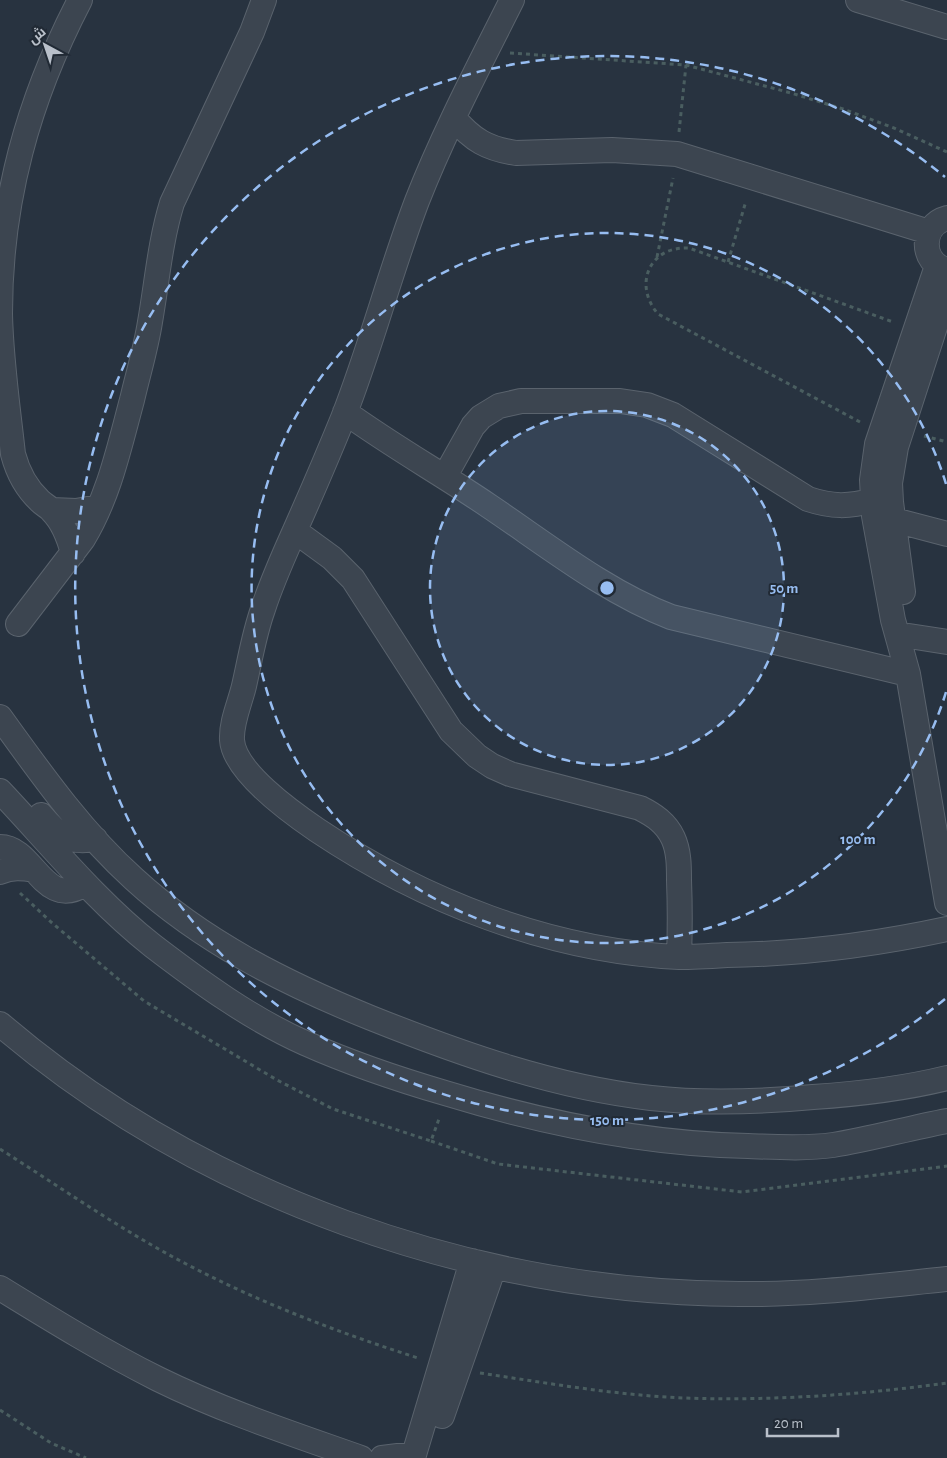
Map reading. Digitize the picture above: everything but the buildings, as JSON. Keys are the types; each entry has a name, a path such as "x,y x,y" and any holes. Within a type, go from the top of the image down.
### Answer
{"street":[{"path":"72,553 65,531 52,510 36,497 23,480 13,454 2,351 1,277 8,203 25,130 50,60 80,0"},
{"path":"18,624 72,553 92,524 99,507 116,462 145,348 166,224 172,203 252,32 264,0"},
{"path":"512,0 454,118 418,199 345,412 272,584 253,639 229,691 219,728 218,748 220,757 231,774 251,789 274,798 336,843 380,869 465,908 524,929 576,943 679,957 810,952 860,946 947,929"},
{"path":"858,0 947,27"},
{"path":"454,118 464,131 476,140 488,147 502,151 516,153 612,150 677,154 753,178 938,225 926,241 930,259 942,268 915,330 881,433 874,462 872,500 892,620 908,674 947,903"},
{"path":"908,674 909,636 890,483 896,447 947,290"},
{"path":"445,476 474,426 485,414 499,406 521,401 620,401 647,405 673,415 808,499 840,506 857,505 872,500"},
{"path":"345,412 370,430 445,476 611,588 650,609 671,617 908,674"},
{"path":"52,510 76,511 99,507"},
{"path":"894,520 947,534"},
{"path":"295,531 332,558 353,579 451,731 477,756 492,766 510,774 640,808 660,820 674,839 677,851 680,913 679,957"},
{"path":"909,636 947,642"},
{"path":"0,717 51,788 95,839 135,880 166,906 202,932 270,973 318,996 421,1038 527,1073 603,1091 652,1098 703,1102 753,1102 865,1093 947,1078"},
{"path":"0,786 6,784 15,786 60,835 77,840 95,839"},
{"path":"0,791 84,884 159,950 224,997 263,1021 303,1042 358,1064 414,1084 534,1118 666,1141 721,1146 776,1147 832,1145 936,1123 947,1132"},
{"path":"0,847 12,850 47,884 60,890 73,890 84,884"},
{"path":"7,879 7,869 34,870"},
{"path":"2,1033 90,1092 180,1147 226,1172 274,1194 371,1232 483,1264 554,1278 615,1287 738,1294 862,1289 947,1279"},
{"path":"382,1458 398,1456 422,1457 483,1264"},
{"path":"0,1288 46,1317 160,1380 224,1408 360,1458"}],"path":[{"path":"487,51 686,65 843,109 894,128 947,152"},
{"path":"728,262 753,178"},
{"path":"881,433 658,314 651,307 647,297 646,276 650,267 664,253 680,248 689,248 915,330"},
{"path":"7,879 52,922 144,1000 277,1080 333,1109 498,1164 742,1192 947,1166"},
{"path":"431,1141 447,1094"},
{"path":"0,1149 130,1233 190,1266 253,1296 317,1323 449,1368 619,1393 681,1398 809,1397 874,1392 947,1383"},
{"path":"0,1410 52,1443 86,1458"}]}
